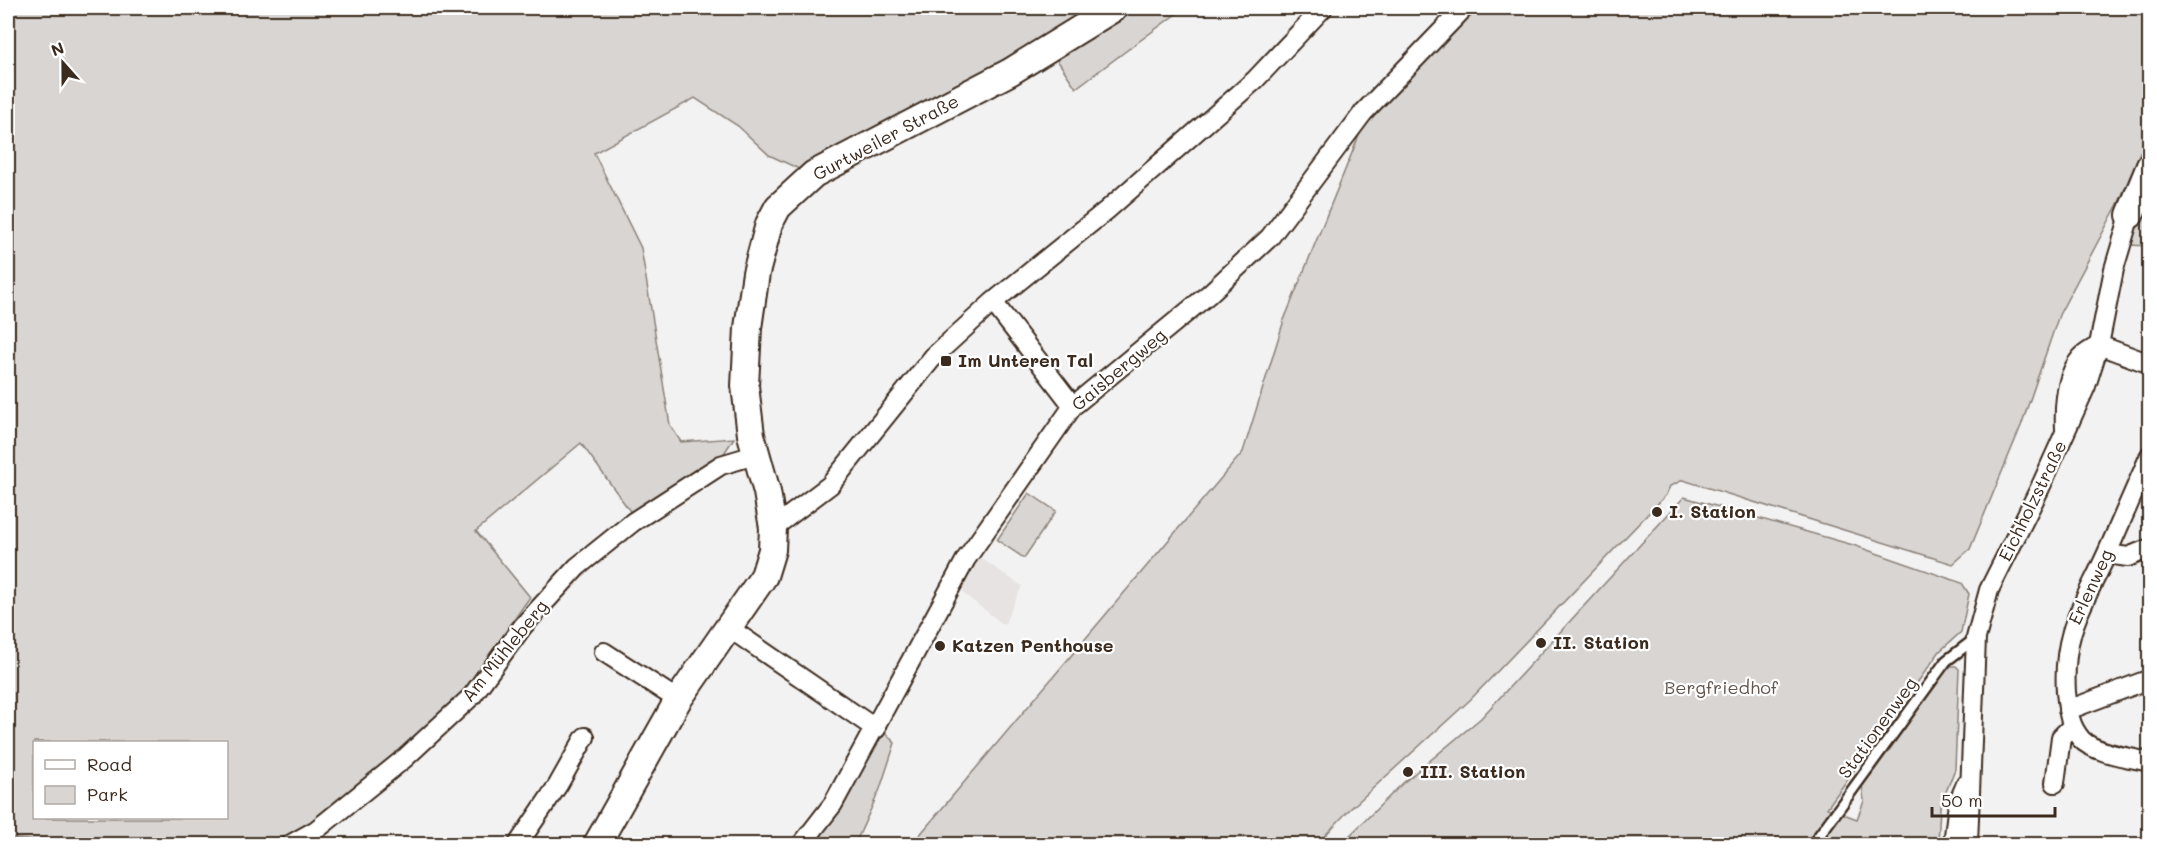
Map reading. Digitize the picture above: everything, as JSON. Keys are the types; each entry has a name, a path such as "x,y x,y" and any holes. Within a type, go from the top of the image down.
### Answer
{"main road":[{"name":"Gurtweiler Straße","path":"597,844 678,700 764,576 772,550 773,528 747,410 748,328 756,273 769,224 778,207 814,174 1010,72 1114,8"},
{"path":"2130,215 2150,166"}],"street":[{"path":"773,528 830,485 934,356 993,302 1107,210 1255,80 1323,8"},
{"name":"Gaisbergweg","path":"802,844 833,804 876,729 966,559 1073,406 1209,294 1270,237 1363,113 1464,8"},
{"path":"2130,215 2114,269 2099,345 2150,364"},
{"path":"993,302 1073,406"},
{"name":"Eichholzstraße","path":"1968,844 1976,638 1989,590 2065,436 2064,404 2069,383 2080,358 2099,345"},
{"name":"Am Mühleberg","path":"291,844 315,830 405,758 472,696 523,626 578,567 633,522 721,465 758,454"},
{"name":"Erlenweg","path":"2070,718 2064,668 2070,632 2150,455"},
{"path":"2107,554 2128,557 2150,548"},
{"path":"729,628 876,729"},
{"path":"604,652 678,700"},
{"path":"2055,783 2061,737 2070,718 2150,679"},
{"path":"2070,718 2083,741 2115,755 2150,762"},
{"path":"518,844 558,785 585,737"},
{"path":"1953,844 1958,802 1971,771"}],"lane":[{"name":"Stationenweg","path":"1813,844 1946,661 1976,638"}],"shaded area":[{"path":"975,554 1022,586 1004,625 964,594 962,573"}],"green space":[{"path":"8,8 1093,8 1042,39 799,169 769,155 738,126 695,98 594,153 641,248 670,425 681,442 734,438 721,458 632,514 581,443 476,531 530,597 466,688 400,752 309,826 274,844 66,844 8,838"},
{"path":"1130,8 1184,8 1076,88 1055,57"},
{"path":"1474,8 2149,8 2149,132 2119,202 2059,315 2021,426 1970,549 1953,564 1683,480 1670,486 1666,495 1470,700 1348,811 1317,844 912,844 1243,452 1284,320 1367,116"},
{"path":"2149,193 2149,246 2129,245"},
{"path":"1029,493 1056,511 1024,558 997,540"},
{"name":"Bergfriedhof","path":"1684,497 1853,545 1962,583 1969,594 1961,632 1940,651 1827,808 1857,819 1864,801 1862,785 1944,672 1951,666 1956,666 1959,669 1955,769 1940,807 1938,844 1341,844 1403,783 1481,718"},
{"path":"883,731 895,743 880,789 855,844 810,844"}],"place":[{"name":"Im Unteren Tal","path":"946,361"},
{"name":"I. Station","path":"1657,512"},
{"name":"II. Station","path":"1541,643"},
{"name":"Katzen Penthouse","path":"940,646"},
{"name":"III. Station","path":"1408,772"}]}
